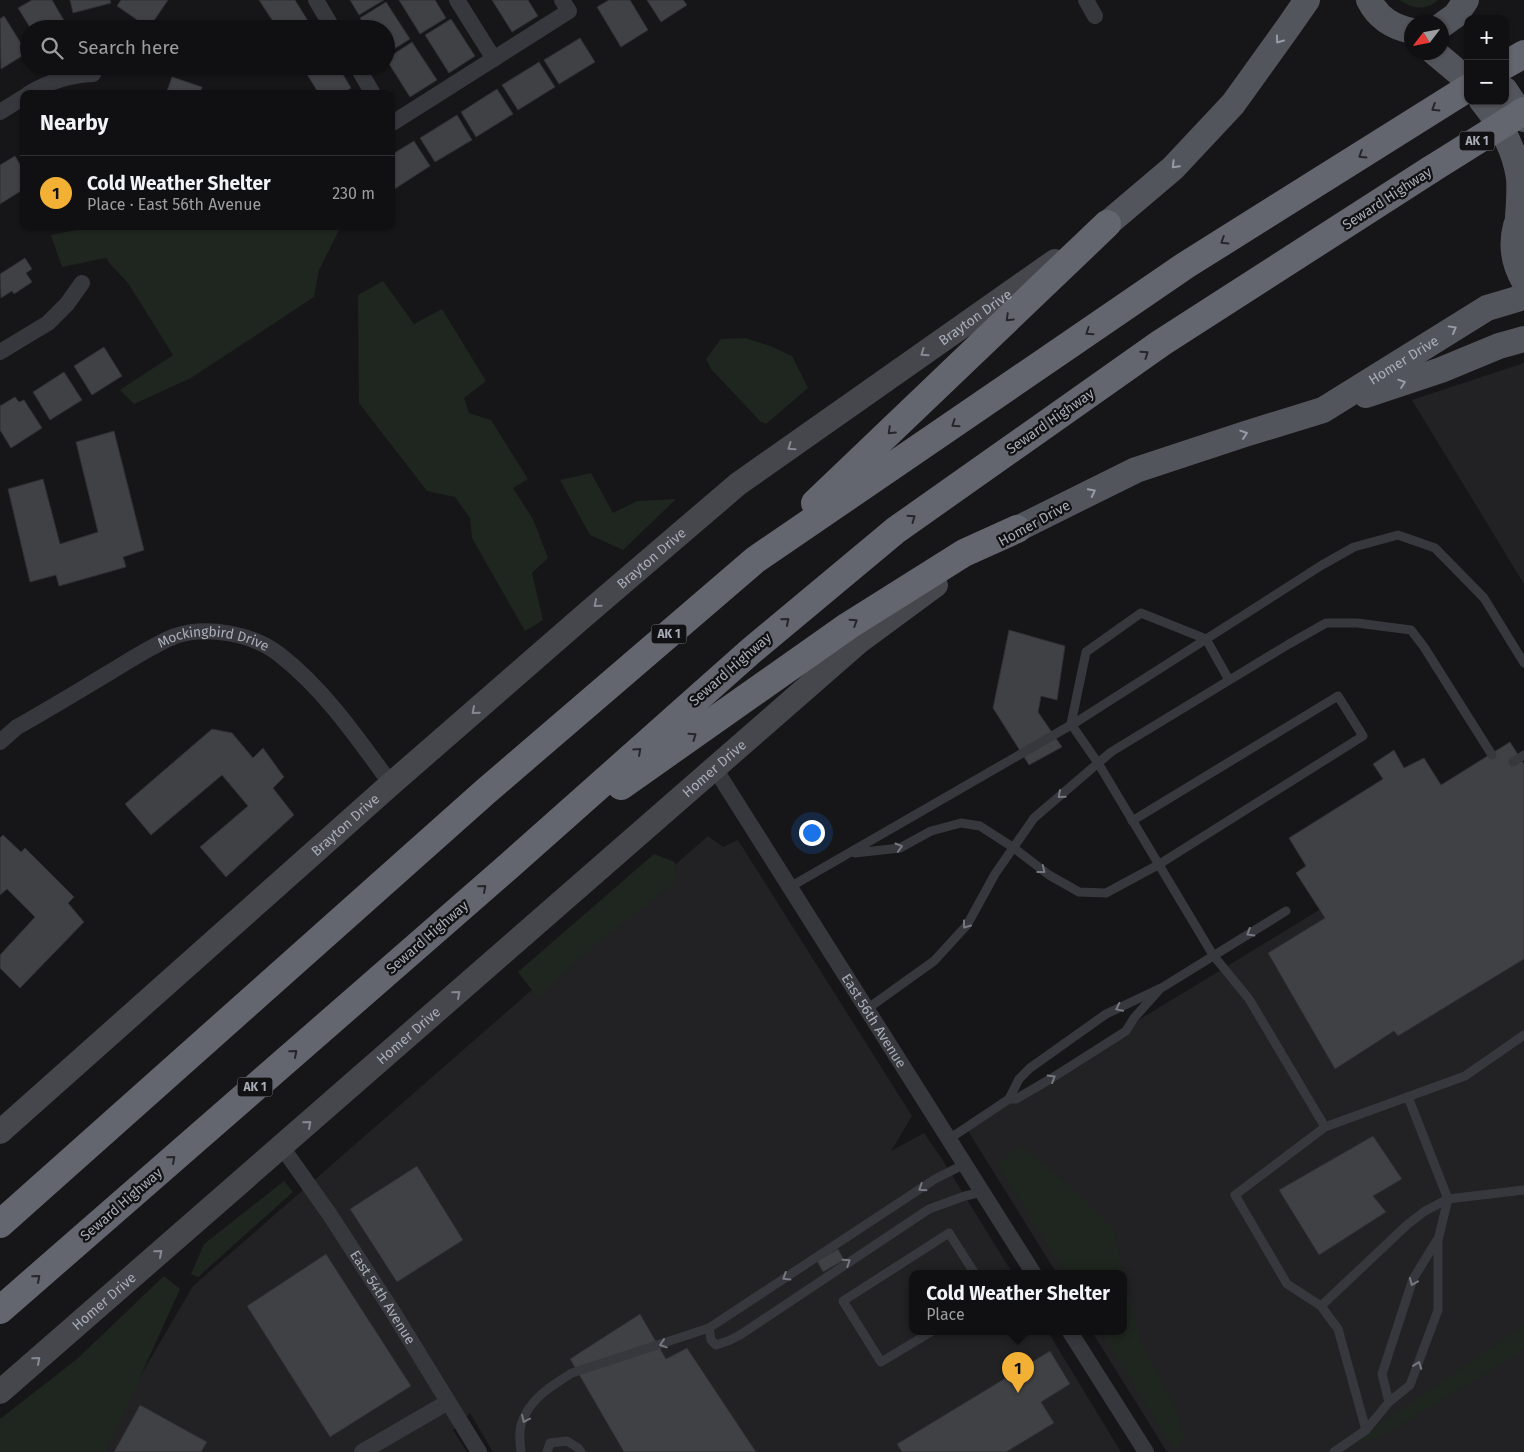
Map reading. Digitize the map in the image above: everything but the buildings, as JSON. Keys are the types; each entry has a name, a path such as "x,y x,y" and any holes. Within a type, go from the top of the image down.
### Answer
{"highway":[{"path":"1509,63 1524,54"},
{"name":"AK 1","path":"0,1224 485,792 755,560 1186,265 1464,90"},
{"name":"Seward Highway","path":"0,1310 510,865 752,650 896,530 1161,343 1524,111"},
{"path":"755,560 1107,224"},
{"path":"510,865 848,626 964,553 1017,529"}],"main road":[{"name":"Brayton Drive","path":"0,1132 391,784 577,621 738,484 1107,224 1172,168 1233,104 1307,0"},
{"path":"1369,0 1373,9 1385,21 1404,32"},
{"path":"1449,20 1467,7"},
{"path":"1385,21 1404,30"},
{"path":"1444,60 1464,79"},
{"path":"1509,96 1524,119"},
{"path":"1485,105 1512,148 1519,178 1521,212 1513,234 1513,252 1518,270 1524,281"},
{"name":"Homer Drive","path":"0,1392 860,641 915,599 1017,529 1136,470 1323,410 1487,308 1524,297"},
{"path":"1323,410 1441,370 1499,346 1524,338"}],"street":[{"path":"316,0 328,20"},
{"path":"457,0 494,59"},
{"path":"395,122 569,11 562,0"},
{"path":"1086,0 1095,16"},
{"path":"34,90 75,75"},
{"path":"362,75 371,90"},
{"path":"0,112 20,100"},
{"path":"0,352 48,323 82,283"},
{"name":"Mockingbird Drive","path":"0,742 17,728 150,648 176,636 205,632 230,633 257,642 279,654 306,679 347,724 391,784"},
{"name":"East 56th Avenue","path":"714,768 965,1164 1027,1270"},
{"name":"East 54th Avenue","path":"282,1147 330,1215 393,1312 479,1452"},
{"path":"1072,1335 1146,1452"},
{"path":"362,1452 448,1402"}],"lane":[{"path":"790,887 1071,724 1322,565 1354,547 1398,534 1435,548 1484,598 1524,663"},
{"path":"1229,680 1206,639 1140,614 1086,652 1071,724 1098,763 1213,955 1248,999 1325,1127"},
{"path":"866,1009 934,961 967,925 995,874 1034,818 1111,752 1326,623 1357,623 1411,630 1424,647 1492,755"},
{"path":"851,853 900,848 931,831 961,822 980,826 1014,848 1049,875 1080,892 1106,893 1158,865 1363,736 1338,696 1132,821"},
{"path":"1514,762 1524,754"},
{"path":"949,1140 1009,1099 1019,1079 1030,1068 1106,1014 1163,987 1286,911"},
{"path":"1009,1099 1016,1099 1126,1031 1134,1018 1163,987"},
{"path":"1366,1430 1338,1329 1322,1306 1287,1284 1235,1195 1325,1127 1465,1076 1524,1035"},
{"path":"1334,1452 1366,1430 1389,1402 1410,1385 1438,1310 1438,1240 1448,1199 1408,1097"},
{"path":"521,1452 521,1425 533,1402 556,1383 572,1373 709,1328 935,1179 965,1164"},
{"path":"1322,1306 1408,1224 1425,1211 1448,1199 1524,1190"},
{"path":"709,1328 711,1340 716,1345 740,1335 929,1209 982,1192"},
{"path":"925,1335 881,1362 843,1301 949,1233 972,1270"},
{"path":"1389,1402 1382,1374 1413,1279 1438,1240"},
{"path":"547,1452 550,1443 567,1441 581,1452"}],"shaded area":[{"path":"1400,0 1438,0 1429,6 1419,8"},
{"path":"75,230 339,230 319,270 314,297 191,378 134,404 120,390 173,355 128,283 106,258 62,267 51,235"},
{"path":"383,281 414,324 442,309 486,381 464,398 469,413 491,420 528,479 513,488 533,519 548,558 532,573 543,620 525,631 472,538 470,518 455,497 427,491 359,403 358,295"},
{"path":"745,338 792,356 808,388 766,424 760,421 711,369 706,359 721,339"},
{"path":"1524,363 1524,584 1412,400"},
{"path":"591,473 613,513 637,501 676,499 623,550 590,535 560,480"},
{"path":"1524,785 1524,1452 1167,1452 1094,1335 1127,1335 1127,1270 1055,1270 965,1126"},
{"path":"708,836 723,847 738,840 912,1116 891,1151 924,1133 1011,1270 909,1270 909,1335 1050,1335 1121,1452 493,1452 470,1413 453,1430 467,1452 96,1452 193,1286"},
{"path":"654,854 675,862 675,882 582,956 538,998 518,972"},
{"path":"1021,1145 1070,1186 1114,1230 1122,1270 1063,1270 997,1164"},
{"path":"284,1181 293,1192 198,1277 191,1274 204,1244"},
{"path":"164,1276 180,1289 106,1452 0,1452 0,1419 77,1359"},
{"path":"1127,1290 1141,1342 1171,1398 1185,1437 1174,1450 1103,1335 1127,1335"},
{"path":"1524,1325 1524,1350 1384,1435 1348,1446"}],"place":[{"name":"Cold Weather Shelter","path":"1018,1393"}]}
